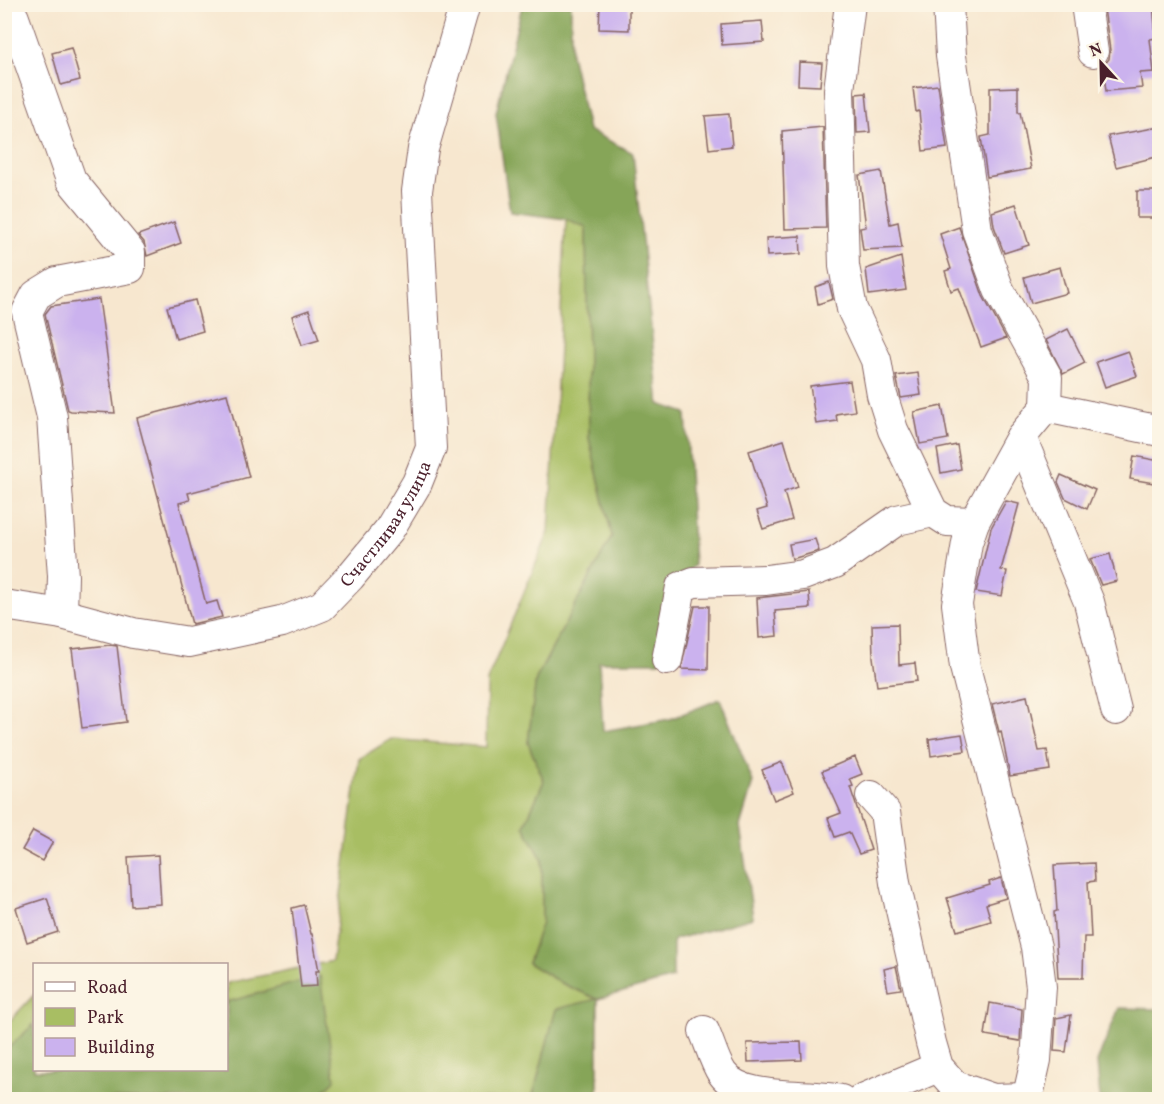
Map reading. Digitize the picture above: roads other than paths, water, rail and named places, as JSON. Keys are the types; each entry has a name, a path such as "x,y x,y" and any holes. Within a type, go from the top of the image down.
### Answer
{"street":[{"path":"7,4 71,180 130,252 130,268 57,282 36,295 27,312 52,417 63,576 62,614"},
{"name":"Счастливая улица","path":"4,605 62,614 133,633 189,642 282,622 322,606 350,577 389,530 417,483 431,448 417,191 423,149 465,4"},
{"path":"850,4 839,90 844,266 852,309 876,360 882,395 893,430 933,512 947,521 974,522"},
{"path":"871,796 885,812 895,883 938,1067 955,1086 993,1099 1027,1099 1036,1060 1041,987 1036,947 965,667 957,604 967,543 974,522 1021,437 1046,407 1047,377 999,290 977,230 951,56 948,4"},
{"path":"1086,4 1093,52"},
{"path":"1046,407 1160,431"},
{"path":"1021,437 1089,602 1116,710"},
{"path":"667,660 681,587 694,582 766,580 803,575 835,562 897,520 933,512"},
{"path":"704,1031 723,1074 741,1088 763,1093 828,1096 841,1100"},
{"path":"860,1100 938,1067"}]}
